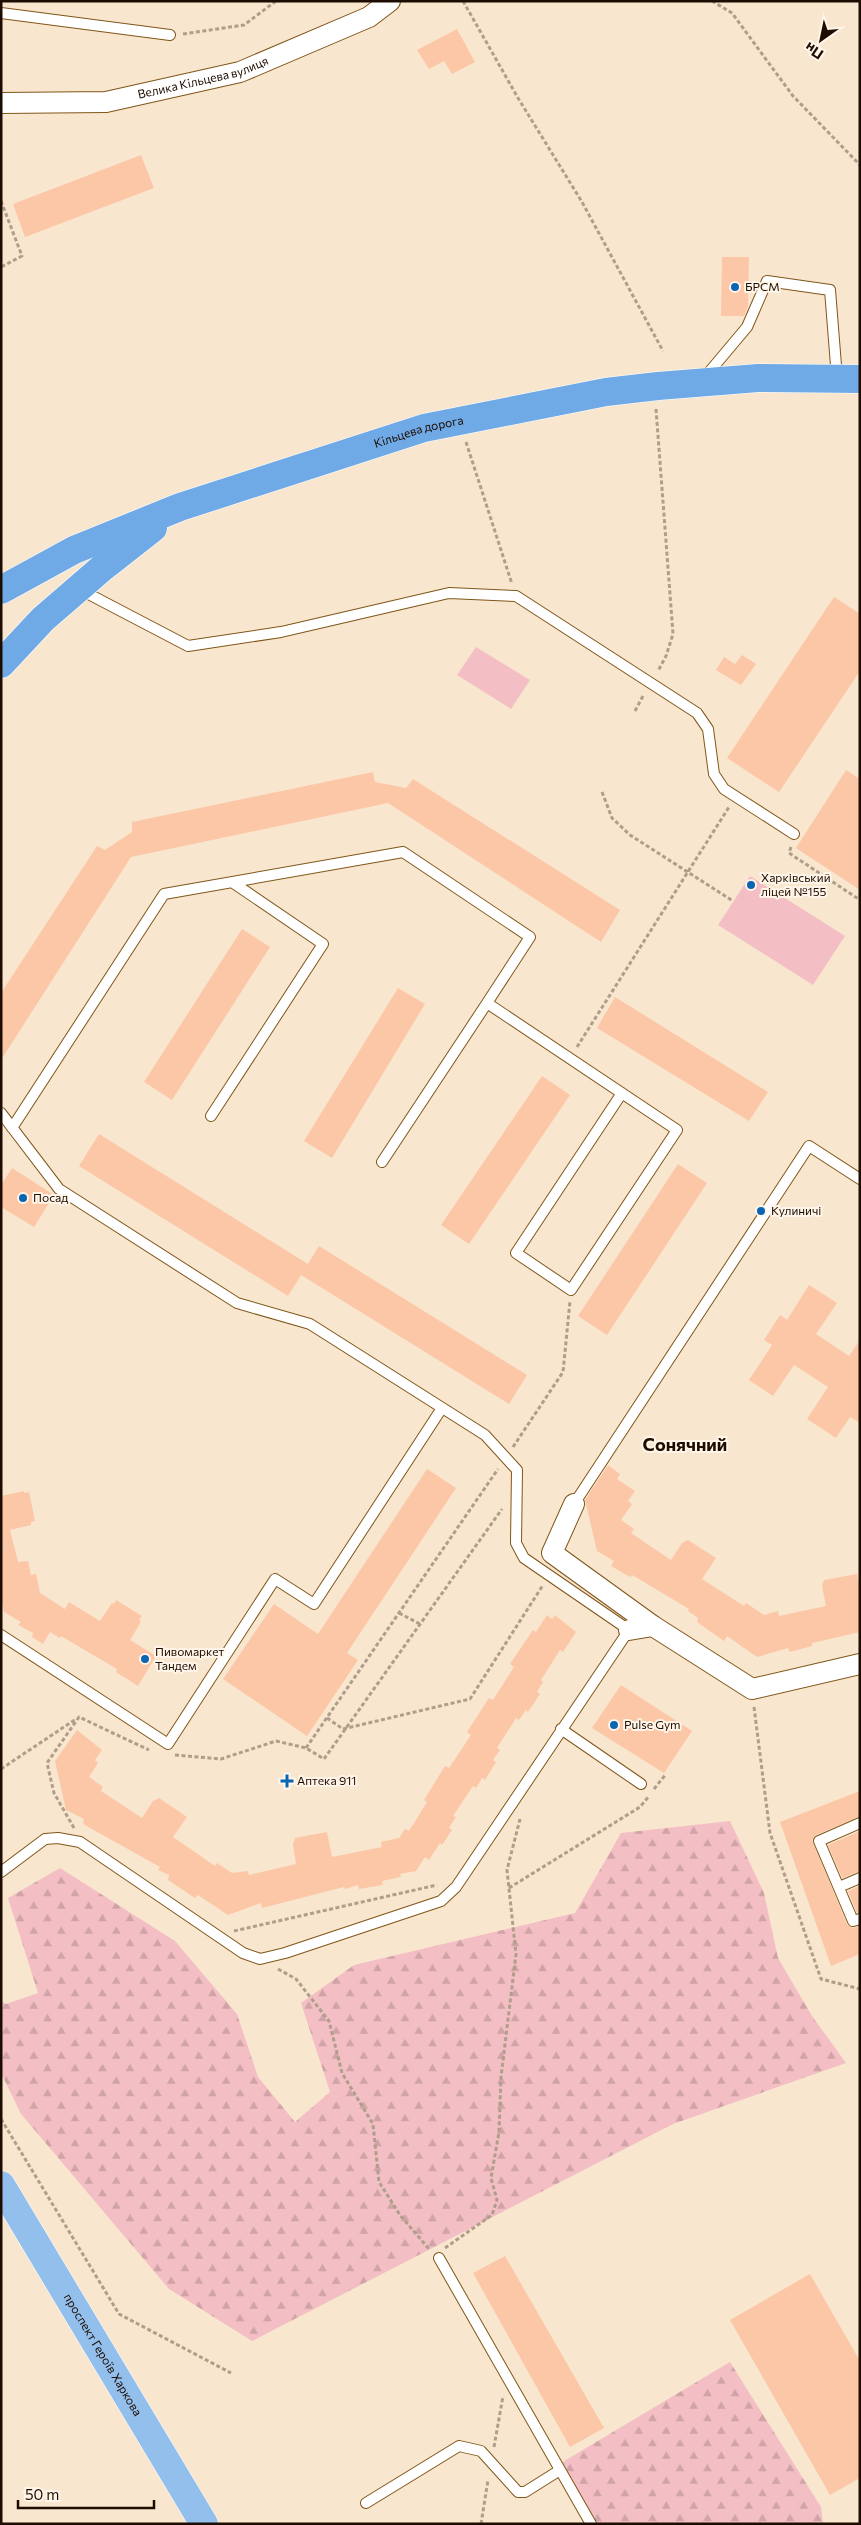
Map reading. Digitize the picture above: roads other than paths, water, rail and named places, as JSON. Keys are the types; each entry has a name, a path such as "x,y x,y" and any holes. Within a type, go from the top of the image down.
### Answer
{"highway":[{"name":"Кільцева дорога","path":"1,590 74,550 180,507 424,428 606,392 758,378 852,376"},
{"path":"1,664 43,619 78,588 180,507"}],"main road":[{"name":"проспект Героїв Харкова","path":"1,2184 204,2524"}],"street":[{"name":"Велика Кільцева вулиця","path":"1,104 106,102 240,72 369,17 390,1"},
{"path":"574,1504 552,1553 653,1626 752,1689 860,1664"},
{"path":"629,1630 653,1626"}],"lane":[{"path":"1,13 170,36"},
{"path":"700,384 747,327 767,281 830,290 852,376"},
{"path":"78,588 188,646 281,632 449,593 516,596 697,713 708,729 714,774 724,789 794,834"},
{"path":"12,1128 164,894 403,852 530,937 382,1162"},
{"path":"211,1116 323,944 232,882"},
{"path":"487,1004 570,1058 677,1130 571,1290 516,1252 622,1093"},
{"path":"1,1113 59,1190 237,1303 310,1324 485,1435 517,1470 516,1543 524,1558 629,1630 456,1887 441,1901 285,1953 260,1959 243,1953 80,1842 58,1838 45,1839 1,1872"},
{"path":"574,1504 809,1146 860,1179"},
{"path":"1,1636 168,1744 275,1579 314,1604 442,1408"},
{"path":"562,1729 641,1784"},
{"path":"860,1823 819,1840 853,1921 860,1919"},
{"path":"838,1887 860,1878"},
{"path":"439,2258 590,2524"},
{"path":"366,2503 460,2446 481,2451 518,2492 525,2492 560,2470"}],"place":[{"name":"БРСМ","path":"735,287"},
{"name":"Харківський ліцей №155","path":"751,885"},
{"name":"Посад","path":"23,1198"},
{"name":"Кулиничі","path":"761,1211"},
{"name":"Пивомаркет Тандем","path":"145,1659"},
{"name":"Pulse Gym","path":"614,1725"},
{"name":"Аптека 911","path":"287,1781"}],"district":[{"name":"Сонячний","path":"685,1445"}]}
